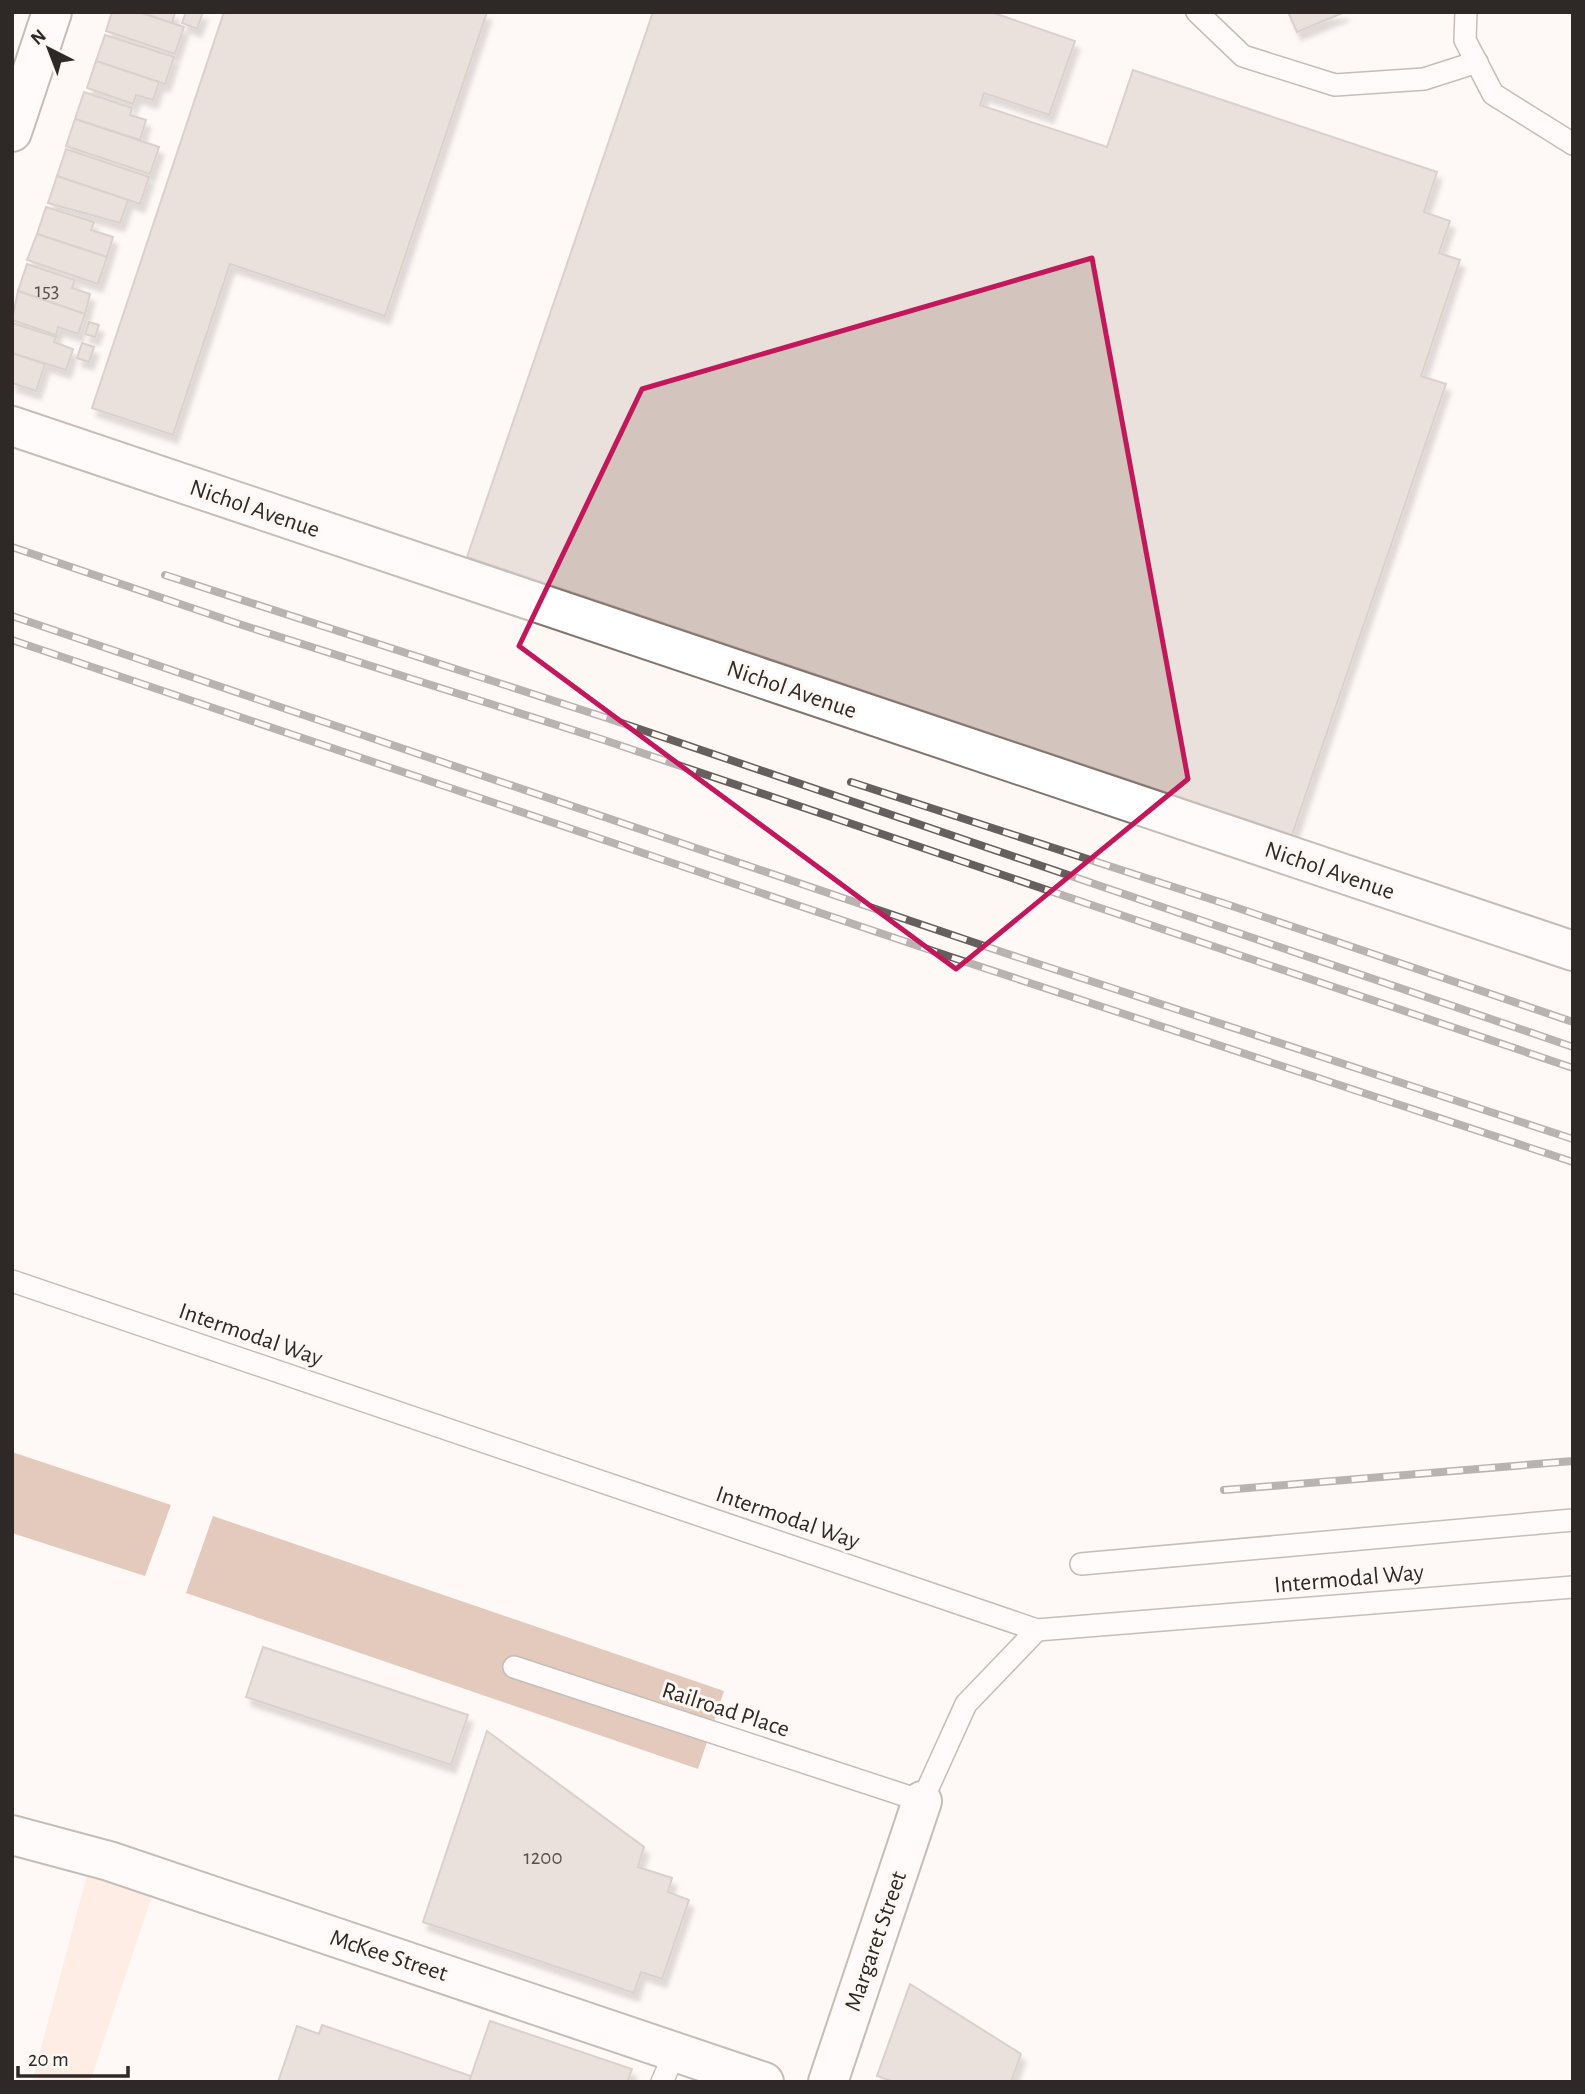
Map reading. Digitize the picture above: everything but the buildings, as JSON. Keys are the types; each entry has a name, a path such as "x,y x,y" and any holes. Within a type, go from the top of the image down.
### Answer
{"street":[{"path":"12,132 52,12"},
{"name":"Nichol Avenue","path":"12,426 1573,951"},
{"name":"Margaret Street","path":"828,2082 922,1801"},
{"name":"McKee Street","path":"12,1835 122,1866 669,2067 764,2082"}],"lane":[{"path":"1197,12 1243,56 1335,85 1424,79 1477,62"},
{"path":"1466,12 1465,40 1493,94 1573,144"},
{"name":"Intermodal Way","path":"12,1281 1037,1630 1573,1587"},
{"path":"1081,1564 1573,1520"},
{"path":"922,1801 966,1704 1037,1630"},
{"name":"Railroad Place","path":"514,1667 922,1801"}],"highlighted area":[{"path":"1092,258 1188,779 956,969 519,646 642,389"}],"shaded area":[{"path":"12,1452 171,1505 145,1576 12,1533"},
{"path":"213,1516 724,1691 698,1769 186,1593"},
{"path":"90,1864 155,1887 90,2082 32,2082"}],"railway":[{"path":"12,547 239,624 601,739 1573,1068"},
{"path":"165,575 610,719 1573,1047"},
{"path":"12,616 1008,954 1573,1139"},
{"path":"12,640 951,957 1573,1162"},
{"path":"851,782 1229,905 1573,1022"},
{"path":"1224,1490 1573,1461"}]}
